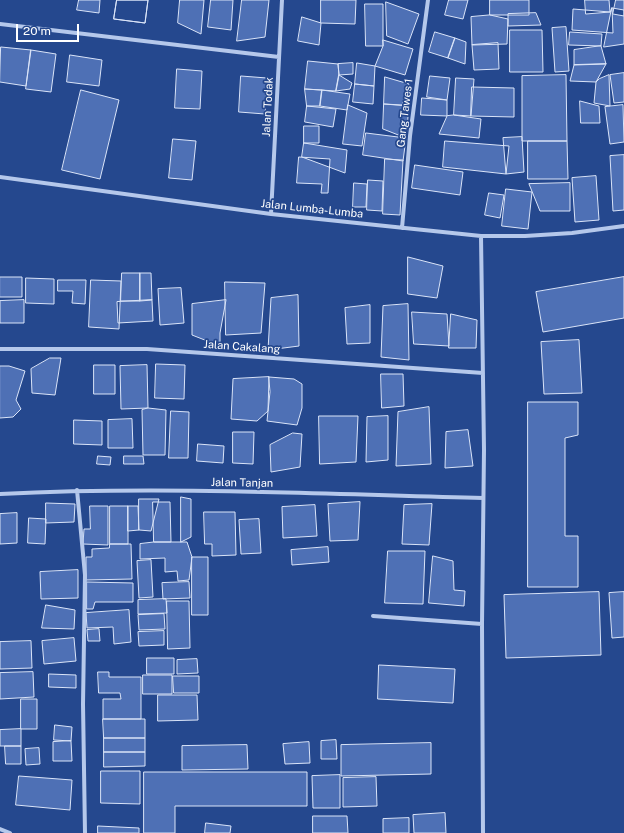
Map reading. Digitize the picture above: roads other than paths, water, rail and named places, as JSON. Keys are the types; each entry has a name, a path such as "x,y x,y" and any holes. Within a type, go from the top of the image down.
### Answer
{"street":[{"name":"Jalan Todak","path":"271,214 282,0"},
{"name":"Gang Tawes 1","path":"402,228 410,136 428,0"},
{"path":"0,24 279,57"},
{"name":"Jalan Lumba-Lumba","path":"0,177 271,214 482,236 540,235 624,226"},
{"path":"482,236 484,450 482,624 483,833"},
{"name":"Jalan Cakalang","path":"0,349 147,349 483,373"},
{"path":"77,490 85,575 83,704 84,833"},
{"name":"Jalan Tanjan","path":"0,494 77,490 225,491 483,498"},
{"path":"373,616 482,624"},
{"path":"0,829 10,833"}]}
